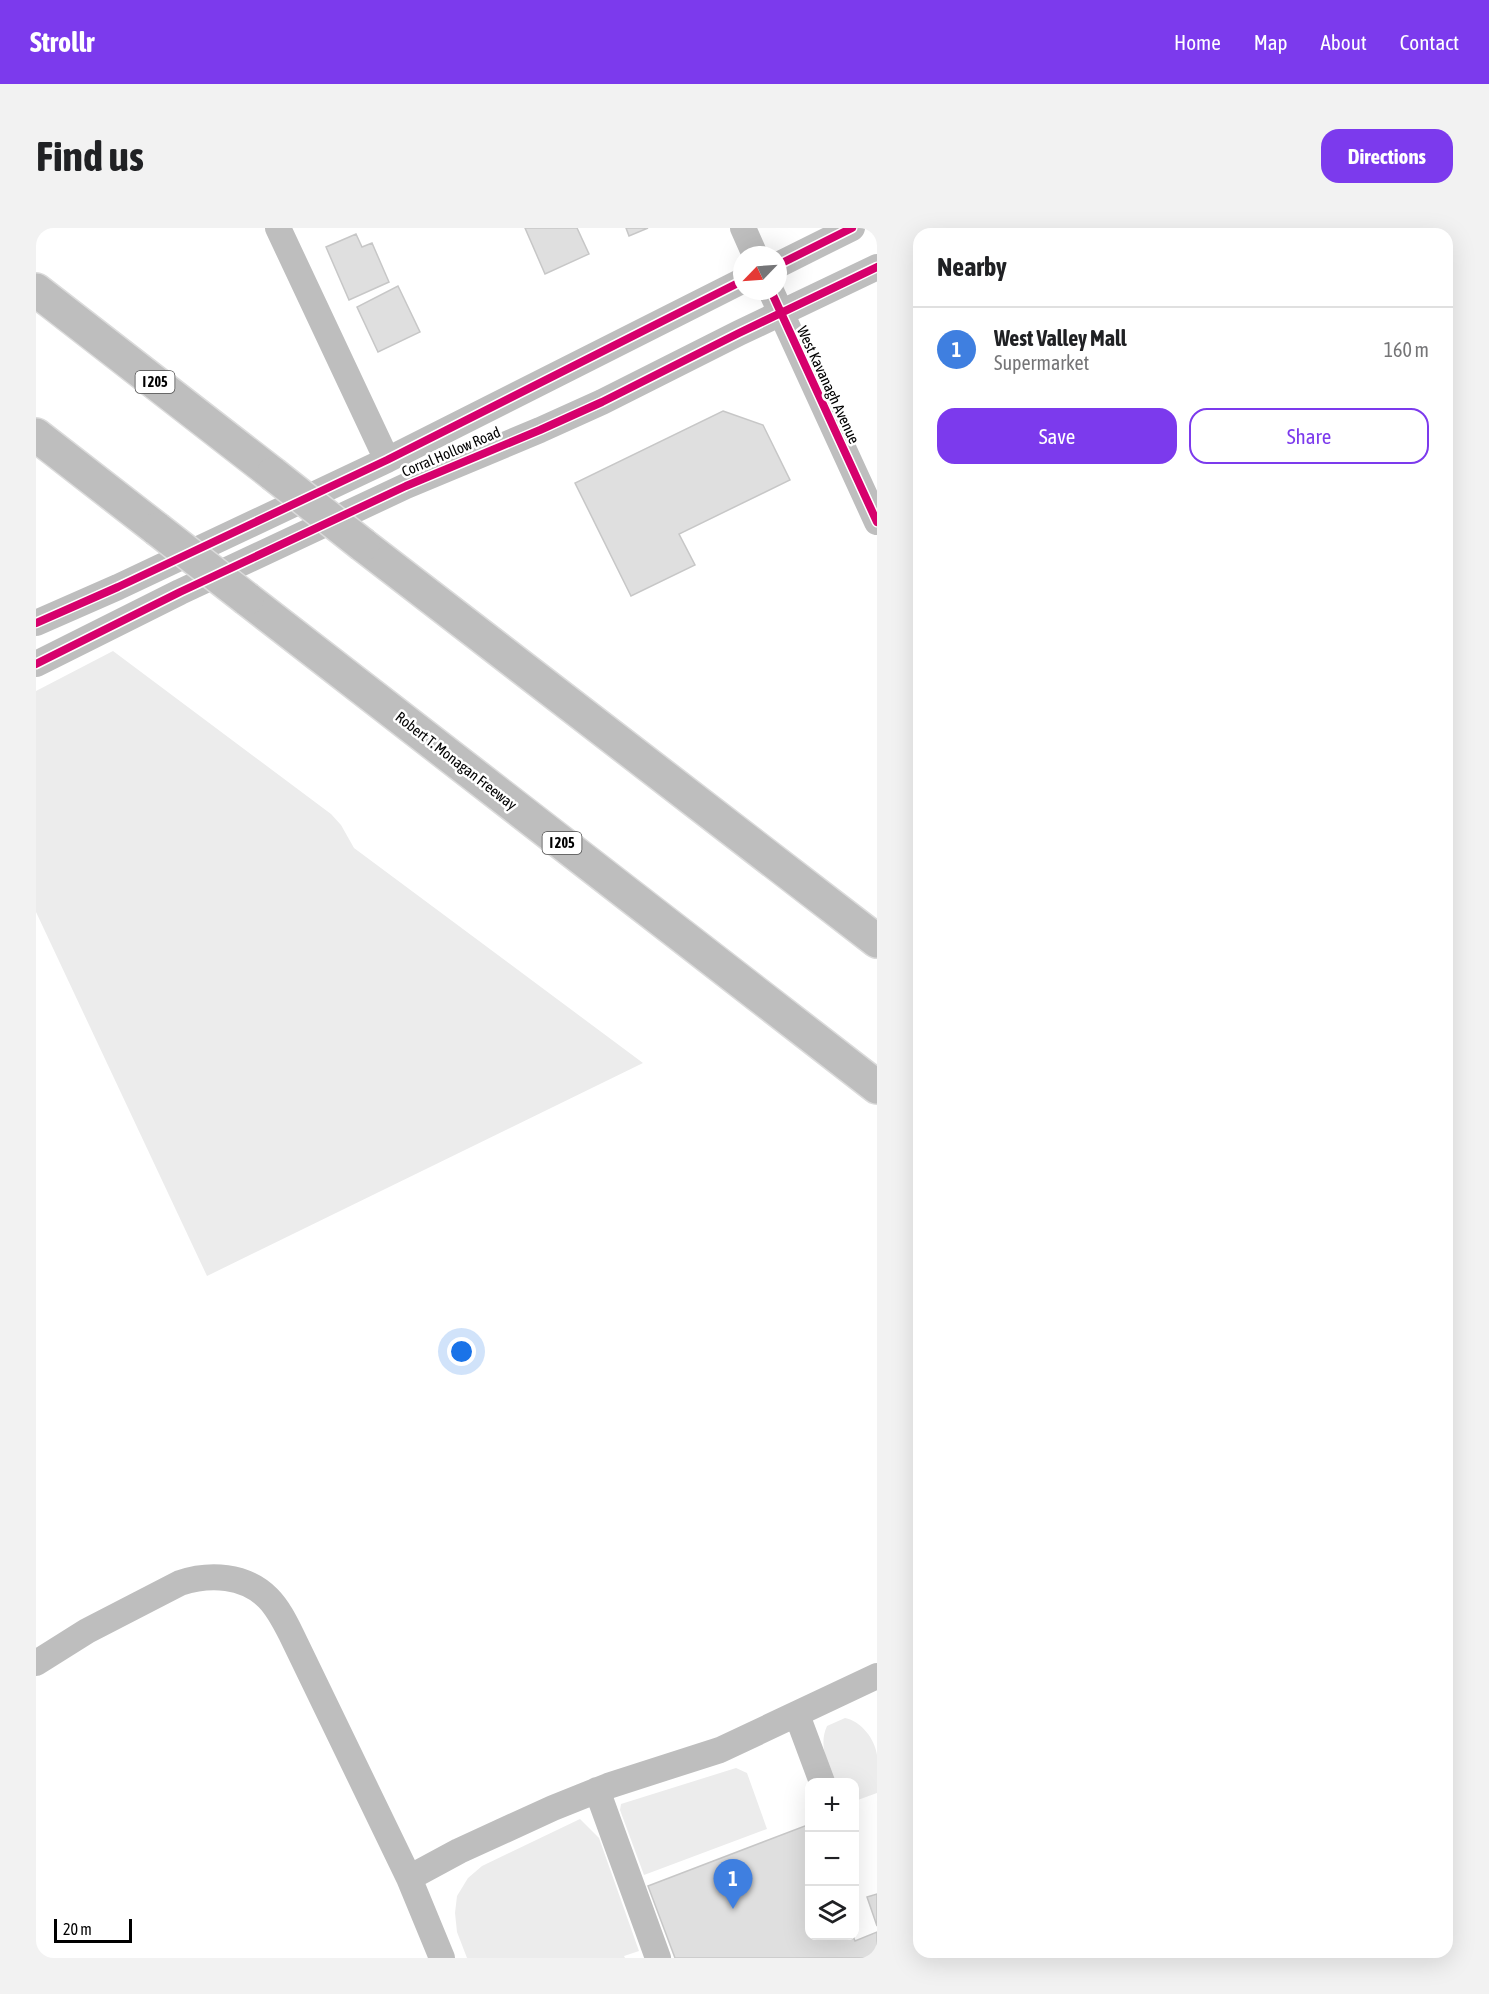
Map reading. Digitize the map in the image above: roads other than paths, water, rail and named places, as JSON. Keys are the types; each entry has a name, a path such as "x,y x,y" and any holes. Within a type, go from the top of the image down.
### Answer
{"highway":[{"name":"I 205","path":"36,290 877,941"},
{"name":"Robert T. Monagan Freeway","path":"36,435 877,1087"}],"street":[{"path":"278,228 387,460"},
{"path":"743,228 751,246"},
{"path":"787,260 852,228"},
{"name":"Corral Hollow Road","path":"36,664 170,597 406,486 602,402 776,302 877,267"},
{"name":"Corral Hollow Road","path":"36,623 118,587 387,460 733,286"},
{"name":"West Kavanagh Avenue","path":"776,302 877,522"},
{"path":"36,1663 87,1631 180,1583 195,1578 215,1576 234,1579 254,1586 269,1599 291,1634 409,1878 442,1958"},
{"path":"409,1878 459,1851 597,1790 720,1750 877,1677"},
{"path":"797,1715 821,1778"},
{"path":"597,1790 658,1958"}],"place":[{"name":"West Valley Mall","path":"733,1909"}]}
